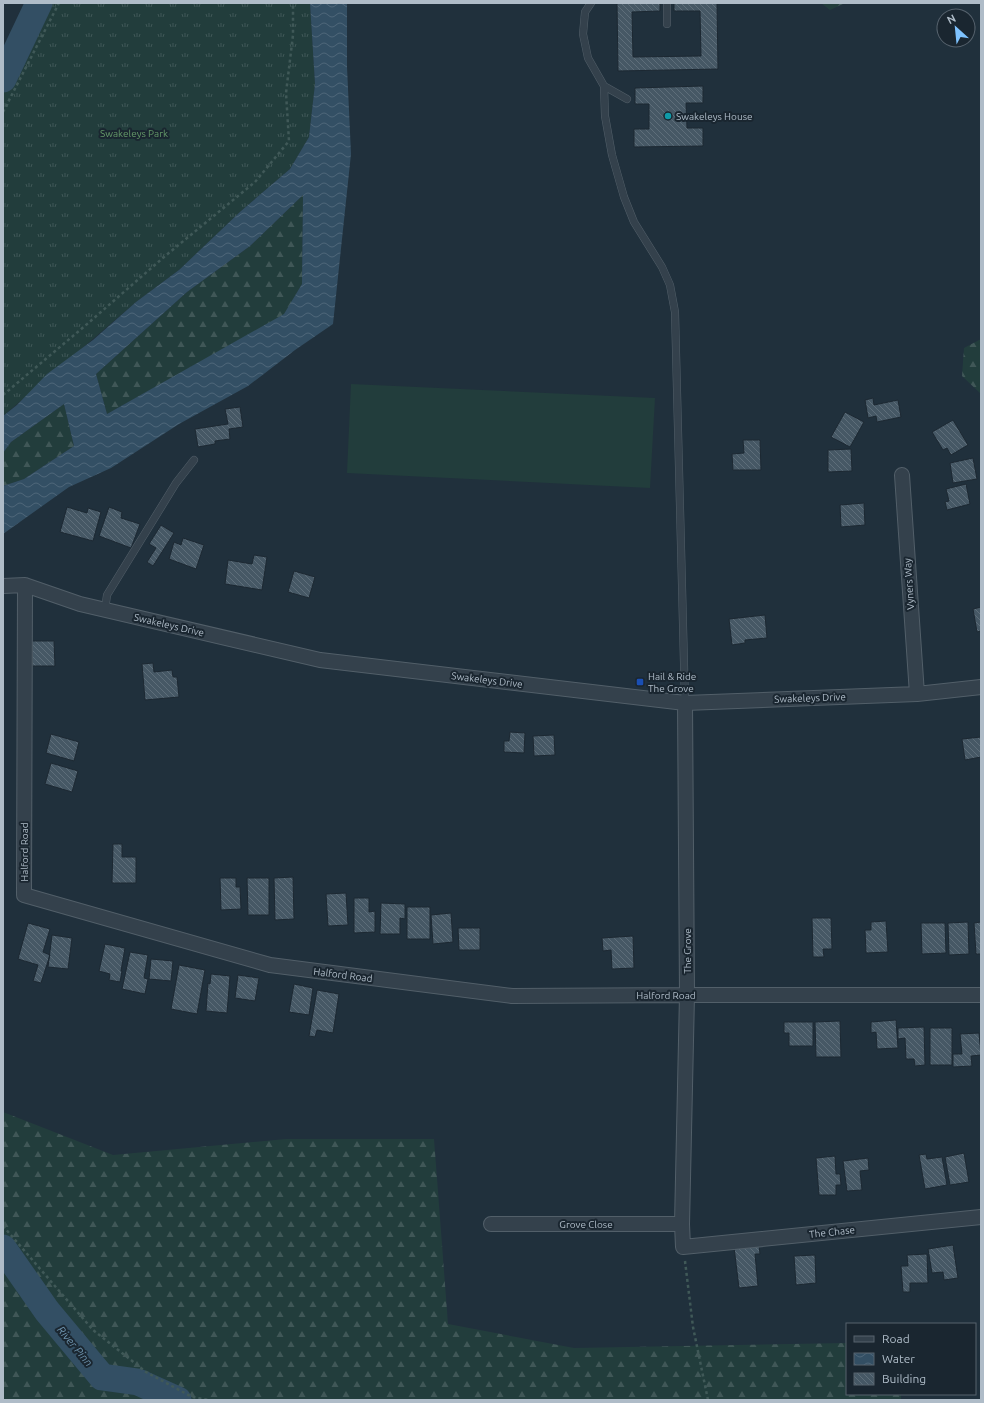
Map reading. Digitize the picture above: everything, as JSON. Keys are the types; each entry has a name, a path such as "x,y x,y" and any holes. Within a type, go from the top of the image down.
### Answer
{"street":[{"name":"Vyners Way","path":"902,474 917,694"},
{"name":"Swakeleys Drive","path":"3,586 24,585 80,604 320,660 685,703 917,694 981,687"},
{"name":"Halford Road","path":"24,585 24,895 270,965 512,996 981,995"},
{"name":"The Grove","path":"683,1246 682,1224 687,995 685,703"},
{"name":"The Chase","path":"683,1246 981,1217"},
{"name":"Grove Close","path":"490,1224 682,1224"}],"lane":[{"path":"591,3 585,12 582,34 588,58 604,86 606,122 612,155 624,197 634,222 662,267 670,285 675,312 685,703"},
{"path":"667,3 667,24"},
{"path":"604,86 627,99"},
{"path":"105,610 107,595 176,483 194,460"}],"path":[{"path":"3,112 59,3"},
{"path":"3,395 164,257 255,182 289,140 286,93 293,35 294,3"},
{"path":"3,1226 93,1330 146,1372 192,1397 209,1400"},
{"path":"683,1246 693,1327 708,1400"}],"green space":[{"name":"Swakeleys Park","path":"39,3 310,3 315,84 309,137 290,169 241,211 179,270 136,302 3,416 3,67"},
{"path":"821,3 845,3 830,10"},
{"path":"303,195 302,284 284,315 107,414 96,374 187,292 250,246"},
{"path":"981,339 981,394 962,376 964,348"},
{"path":"351,384 655,398 650,488 347,473"},
{"path":"64,404 74,446 24,479 3,486 3,453 11,442"},
{"path":"3,1112 113,1155 286,1139 434,1139 448,1324 574,1348 846,1343 846,1395 901,1395 901,1400 3,1400"}],"water":[{"path":"310,3 347,3 347,67 351,154 333,324 295,350 248,386 179,424 111,468 69,487 3,534 3,486 24,479 74,446 64,404 11,442 3,453 3,416 17,405 47,374 93,340 136,302 179,270 241,211 290,169 309,137 315,84","holes":["303,195 302,284 284,314 107,414 96,374 187,292 250,246"]}],"building":[{"path":"617,3 660,3 660,11 632,12 633,57 701,56 700,11 674,11 674,3 717,3 718,69 618,71"},
{"name":"Swakeleys House","path":"703,86 703,103 686,103 687,128 703,128 703,146 634,147 634,129 649,129 649,104 635,104 635,88"},
{"path":"873,398 874,405 898,400 901,417 877,422 876,416 868,418 865,400"},
{"path":"240,407 243,427 229,429 230,439 215,441 215,444 198,447 195,429 228,424 225,409"},
{"path":"845,412 864,422 850,447 831,437"},
{"path":"953,420 968,445 951,455 947,448 943,450 932,432"},
{"path":"743,440 760,440 761,470 733,470 732,454 744,453"},
{"path":"851,449 852,471 828,472 828,450"},
{"path":"973,458 977,479 953,483 950,463"},
{"path":"966,484 970,504 947,510 945,502 949,501 946,489"},
{"path":"864,503 865,525 841,527 840,505"},
{"path":"67,507 87,513 88,508 101,512 93,541 60,532"},
{"path":"109,507 122,512 121,518 140,524 131,548 99,536"},
{"path":"161,525 174,533 153,566 147,562 156,548 149,544"},
{"path":"183,538 204,545 196,569 169,559 174,542 181,545"},
{"path":"254,555 267,557 262,590 225,584 228,560 252,564"},
{"path":"294,571 315,577 309,598 288,592"},
{"path":"981,607 981,631 977,632 973,609"},
{"path":"765,615 767,638 745,640 745,643 732,645 729,619"},
{"path":"32,641 54,641 55,666 32,666"},
{"path":"153,663 154,672 172,670 173,677 177,677 179,697 145,700 142,664"},
{"path":"510,732 525,733 524,753 504,752 504,741 509,741"},
{"path":"51,734 79,742 74,761 46,753"},
{"path":"554,735 555,755 534,756 533,736"},
{"path":"981,737 981,757 965,760 962,739"},
{"path":"51,763 78,771 72,792 45,784"},
{"path":"113,844 122,844 122,857 136,857 136,883 112,883"},
{"path":"293,877 294,919 275,920 274,878"},
{"path":"220,878 236,878 236,887 240,887 241,909 221,910"},
{"path":"247,878 269,878 269,915 248,915"},
{"path":"346,893 348,925 328,926 326,894"},
{"path":"354,898 369,898 369,912 375,911 375,932 354,933"},
{"path":"381,903 405,904 405,919 400,918 400,934 380,934"},
{"path":"407,907 430,907 430,939 407,939"},
{"path":"451,913 453,942 433,944 431,915"},
{"path":"812,918 831,918 832,949 823,949 824,957 813,957"},
{"path":"886,921 888,952 866,953 865,930 871,930 871,922"},
{"path":"968,922 969,954 949,955 948,923"},
{"path":"981,922 981,954 976,954 974,923"},
{"path":"28,923 50,929 43,952 50,955 41,983 33,981 38,965 18,959"},
{"path":"921,923 945,923 946,953 922,954"},
{"path":"458,928 480,928 480,950 459,950"},
{"path":"52,935 72,938 68,969 48,967"},
{"path":"633,936 634,968 612,969 611,950 603,951 602,938"},
{"path":"105,944 125,948 120,982 109,980 110,974 99,971"},
{"path":"130,952 148,955 144,978 148,979 145,994 122,989"},
{"path":"151,959 173,961 171,981 149,979"},
{"path":"179,965 205,970 197,1014 171,1009"},
{"path":"211,974 230,976 227,1013 206,1011 208,983 210,984"},
{"path":"238,975 259,978 255,1001 235,998"},
{"path":"294,984 313,988 309,1015 289,1012"},
{"path":"317,990 339,994 333,1033 317,1030 315,1037 309,1036"},
{"path":"896,1020 898,1048 877,1049 876,1032 871,1033 871,1022"},
{"path":"840,1021 841,1057 816,1057 815,1022"},
{"path":"784,1022 813,1022 813,1046 789,1046 789,1033 784,1033"},
{"path":"924,1027 925,1065 915,1066 914,1059 906,1059 905,1038 898,1039 898,1028"},
{"path":"930,1028 952,1028 952,1065 930,1065"},
{"path":"979,1033 981,1055 971,1056 972,1066 953,1067 953,1054 962,1054 960,1034"},
{"path":"964,1153 969,1182 950,1185 945,1157"},
{"path":"926,1154 927,1159 942,1157 947,1185 925,1189 919,1155"},
{"path":"835,1156 836,1174 840,1174 841,1185 836,1185 836,1195 819,1195 816,1158"},
{"path":"868,1158 869,1170 860,1171 862,1190 847,1191 843,1161"},
{"path":"759,1245 760,1254 755,1254 758,1286 739,1288 734,1247"},
{"path":"953,1245 958,1278 944,1280 943,1272 932,1273 928,1249"},
{"path":"927,1254 928,1283 910,1283 910,1292 903,1292 901,1266 908,1266 907,1255"},
{"path":"815,1255 816,1283 796,1285 794,1256"}],"waterway":[{"name":"River Pinn","path":"3,79 39,3"},
{"name":"River Pinn","path":"3,1248 47,1311 102,1377 138,1382 178,1400"}],"place":[{"name":"Swakeleys House","path":"668,116"},
{"name":"Hail & Ride The Grove","path":"640,682"}]}
